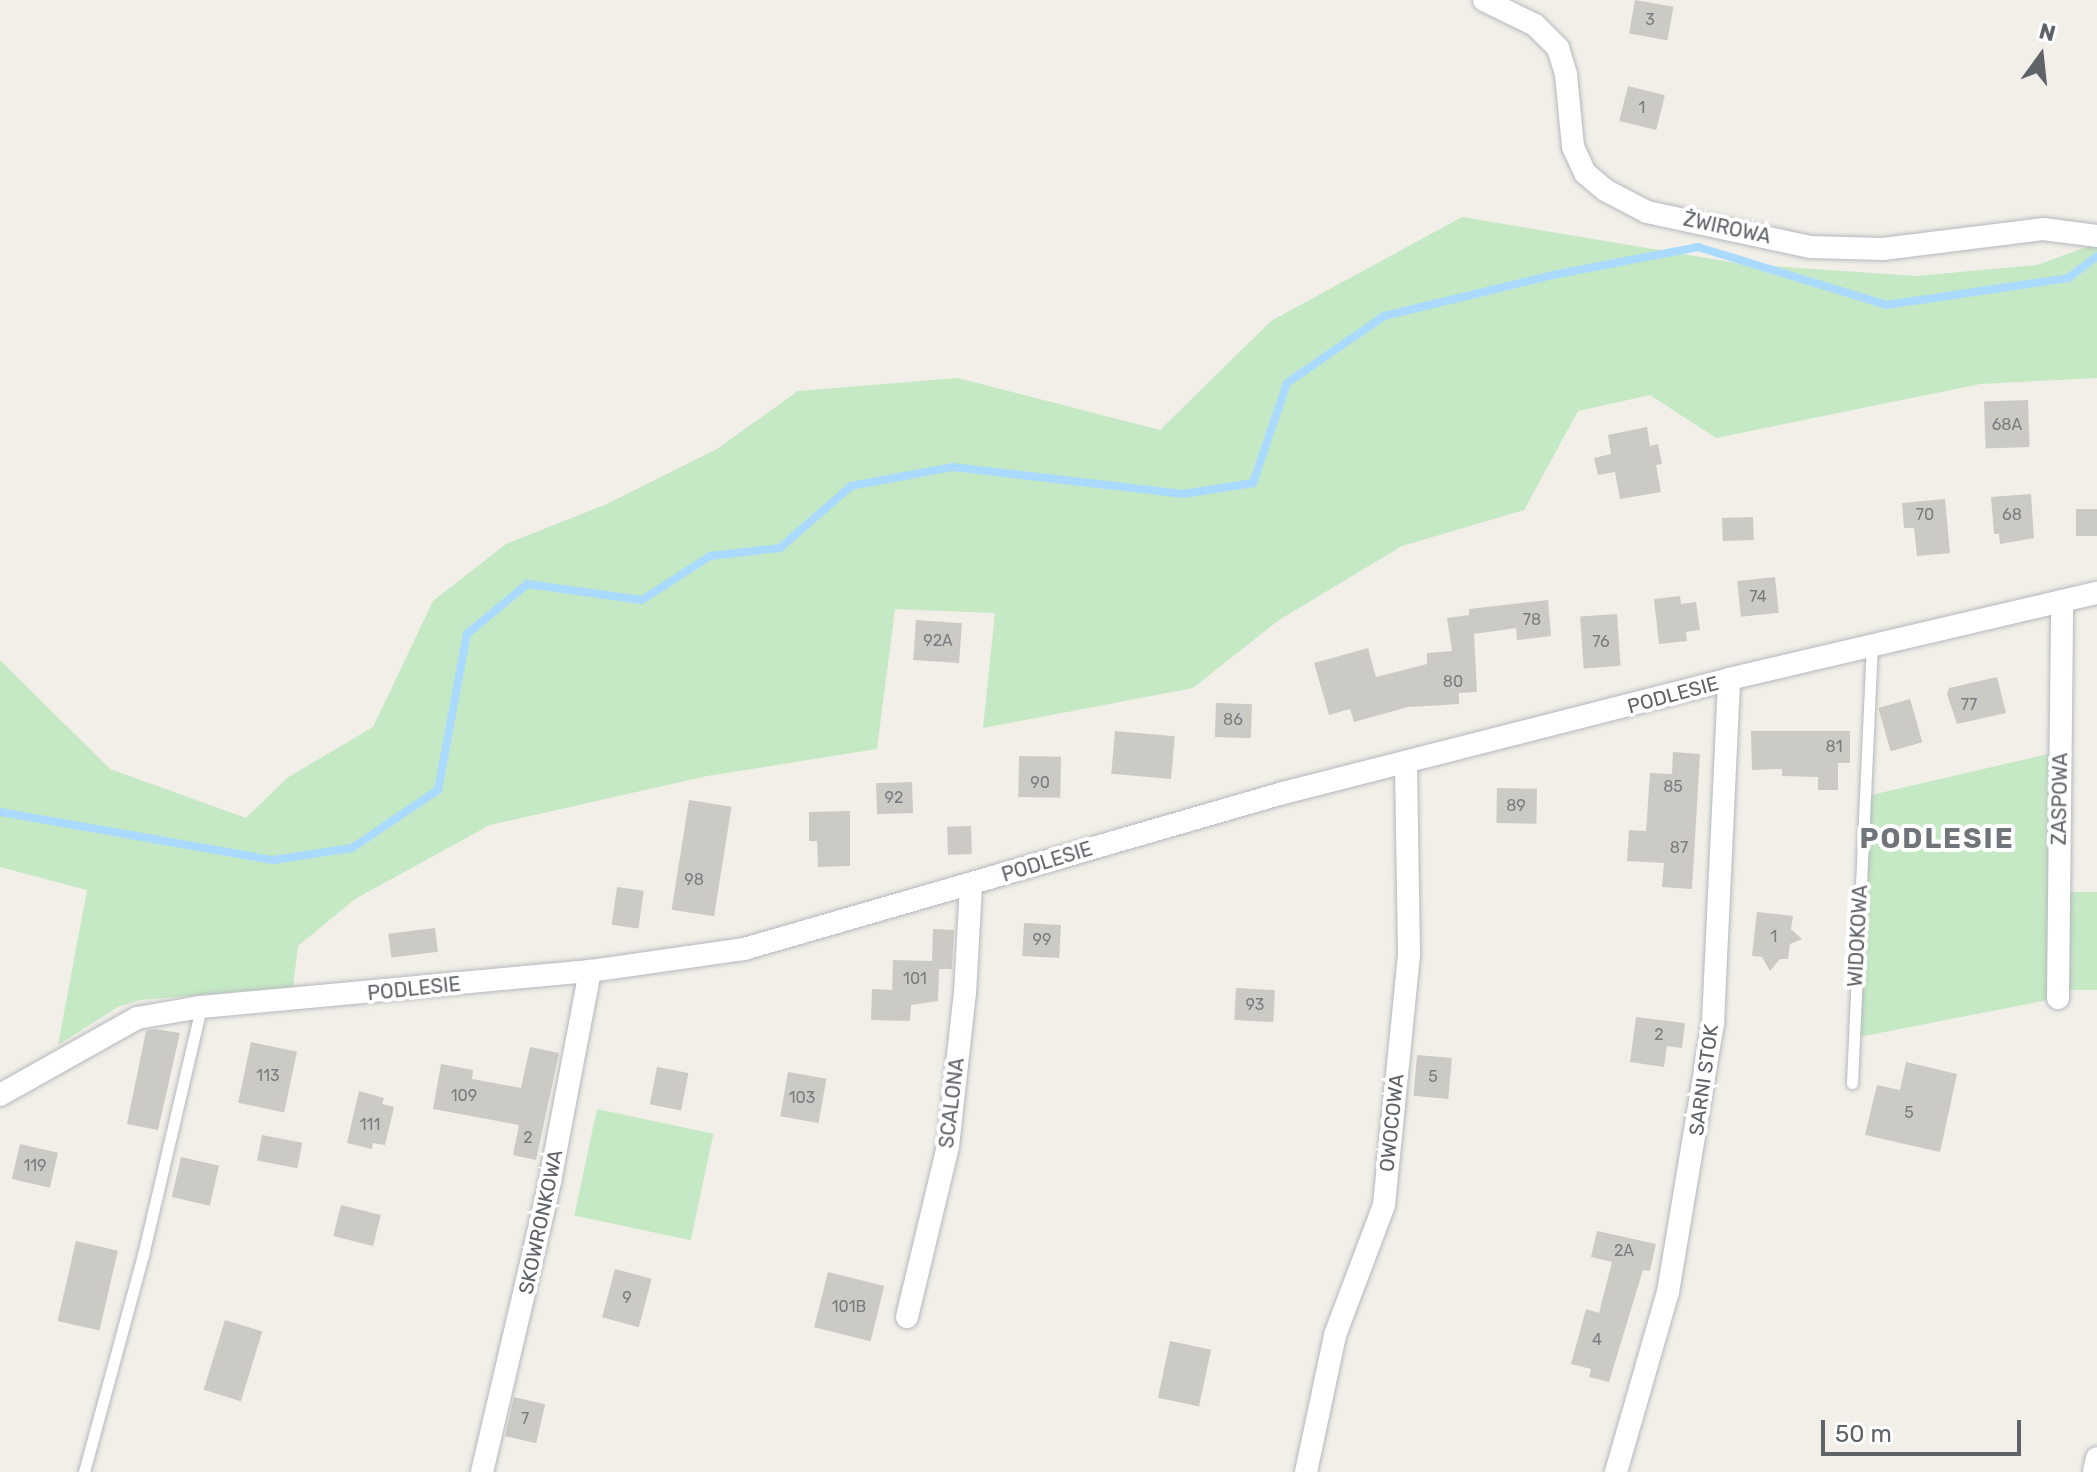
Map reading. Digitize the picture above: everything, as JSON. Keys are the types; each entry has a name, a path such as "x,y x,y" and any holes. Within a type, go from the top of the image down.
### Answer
{"street":[{"name":"ŻWIROWA","path":"1484,0 1535,25 1558,48 1566,75 1573,147 1585,173 1605,190 1647,212 1810,247 1883,249 2043,229 2097,236"},
{"name":"PODLESIE","path":"0,1095 137,1018 201,1007 590,971 744,949 1283,793 1729,679 2097,593"},
{"name":"ZASPOWA","path":"2058,998 2062,601"},
{"name":"SARNI STOK","path":"1616,1472 1668,1292 1713,1022 1729,679"},
{"name":"OWOCOWA","path":"1306,1472 1335,1335 1384,1205 1409,955 1406,763"},
{"name":"SCALONA","path":"907,1317 948,1146 965,993 971,885"},
{"name":"SKOWRONKOWA","path":"482,1472 544,1210 590,971"},
{"path":"2094,1472 2097,1458"}],"lane":[{"name":"WIDOKOWA","path":"1852,1083 1872,646"},
{"path":"84,1472 143,1255 201,1007"}],"green space":[{"path":"1462,217 1742,264 1916,276 2037,265 2097,243 2097,378 1980,384 1716,438 1650,395 1578,411 1524,510 1402,546 1279,620 1193,688 983,728 995,613 895,609 877,749 707,776 490,825 355,899 298,946 293,987 140,1000 118,1007 58,1045 87,890 0,867 0,660 110,769 246,818 287,778 373,727 433,601 506,544 607,504 717,449 798,391 958,378 1160,430 1271,321"},
{"path":"2061,751 2058,998 1854,1038 1867,796"},
{"path":"2064,892 2097,892 2097,990 2064,990"},
{"path":"597,1109 713,1134 691,1240 574,1216"}],"building":[{"path":"1635,0 1673,7 1668,40 1629,33"},
{"path":"1628,86 1665,95 1656,130 1619,121"},
{"path":"2028,400 2030,447 1986,449 1984,402"},
{"path":"1647,427 1650,446 1658,444 1662,464 1656,465 1661,492 1620,499 1615,472 1598,475 1594,458 1611,454 1608,435"},
{"path":"2031,494 2034,538 2000,544 1999,534 1994,534 1991,497"},
{"path":"1945,499 1950,553 1917,556 1914,528 1904,528 1902,503"},
{"path":"2076,509 2097,509 2097,536 2076,536"},
{"path":"1753,517 1754,540 1723,541 1722,518"},
{"path":"1775,577 1779,613 1741,617 1737,581"},
{"path":"1680,596 1681,604 1696,602 1700,630 1686,632 1687,641 1659,644 1654,599"},
{"path":"1548,600 1551,636 1517,640 1516,628 1474,634 1477,692 1459,693 1459,704 1408,707 1354,722 1350,709 1329,715 1314,663 1368,648 1376,677 1427,664 1427,653 1452,651 1447,618 1469,615 1469,609"},
{"path":"1617,614 1621,666 1584,668 1580,617"},
{"path":"916,620 962,623 959,663 913,660"},
{"path":"1997,677 2006,713 1957,724 1947,694 1949,688"},
{"path":"1910,699 1922,742 1891,751 1878,708"},
{"path":"1216,703 1252,704 1251,738 1215,737"},
{"path":"1115,731 1175,736 1171,779 1111,774"},
{"path":"1751,731 1850,731 1850,763 1838,763 1838,790 1818,790 1818,777 1782,776 1782,769 1752,770"},
{"path":"1673,752 1700,754 1692,889 1662,887 1664,863 1627,861 1629,830 1646,831 1650,773 1672,774"},
{"path":"1019,756 1061,757 1060,798 1018,797"},
{"path":"912,782 913,813 877,814 876,783"},
{"path":"1497,788 1537,789 1536,824 1496,823"},
{"path":"689,800 731,807 714,916 672,910"},
{"path":"850,811 850,866 818,867 817,841 809,841 809,812"},
{"path":"971,826 972,854 948,855 947,827"},
{"path":"617,887 644,891 638,928 612,925"},
{"path":"1757,912 1793,916 1791,929 1802,939 1790,944 1788,959 1780,959 1770,971 1762,957 1752,956"},
{"path":"1024,923 1061,925 1059,958 1022,956"},
{"path":"435,928 438,952 391,958 388,934"},
{"path":"933,929 954,930 952,969 939,969 938,1001 911,1005 910,1021 871,1020 872,989 892,990 893,960 932,961"},
{"path":"1236,988 1275,990 1273,1022 1234,1020"},
{"path":"1636,1017 1685,1023 1682,1048 1667,1046 1664,1067 1630,1062"},
{"path":"155,1029 180,1033 158,1130 127,1124 146,1031"},
{"path":"251,1042 297,1052 284,1112 238,1103"},
{"path":"530,1047 559,1053 536,1160 513,1155 519,1125 433,1109 441,1064 473,1070 472,1079 521,1088"},
{"path":"1417,1055 1452,1058 1448,1099 1413,1096"},
{"path":"1906,1062 1957,1074 1940,1152 1865,1135 1877,1085 1900,1090"},
{"path":"657,1067 688,1073 681,1110 650,1104"},
{"path":"788,1072 826,1079 819,1123 780,1116"},
{"path":"359,1091 384,1098 382,1104 394,1107 385,1145 373,1143 372,1149 347,1143"},
{"path":"262,1135 302,1143 297,1168 257,1161"},
{"path":"20,1144 58,1153 50,1188 12,1179"},
{"path":"181,1157 219,1166 210,1206 172,1197"},
{"path":"341,1205 381,1215 373,1246 333,1236"},
{"path":"1597,1231 1656,1244 1650,1271 1643,1270 1609,1382 1589,1377 1591,1369 1571,1364 1586,1309 1599,1313 1612,1262 1591,1257"},
{"path":"76,1241 118,1251 99,1331 58,1321"},
{"path":"615,1269 652,1279 639,1327 602,1317"},
{"path":"828,1272 884,1286 870,1341 814,1327"},
{"path":"225,1320 262,1331 241,1401 204,1390"},
{"path":"1170,1341 1211,1350 1199,1406 1158,1398"},
{"path":"514,1397 545,1404 536,1443 505,1436"}],"waterway":[{"path":"0,812 273,860 352,848 438,790 467,634 527,584 642,600 710,556 780,548 851,486 953,467 1183,494 1253,483 1287,383 1384,316 1558,274 1698,247 1886,305 2068,278 2097,256"}],"district":[{"name":"PODLESIE","path":"1937,839"}]}
